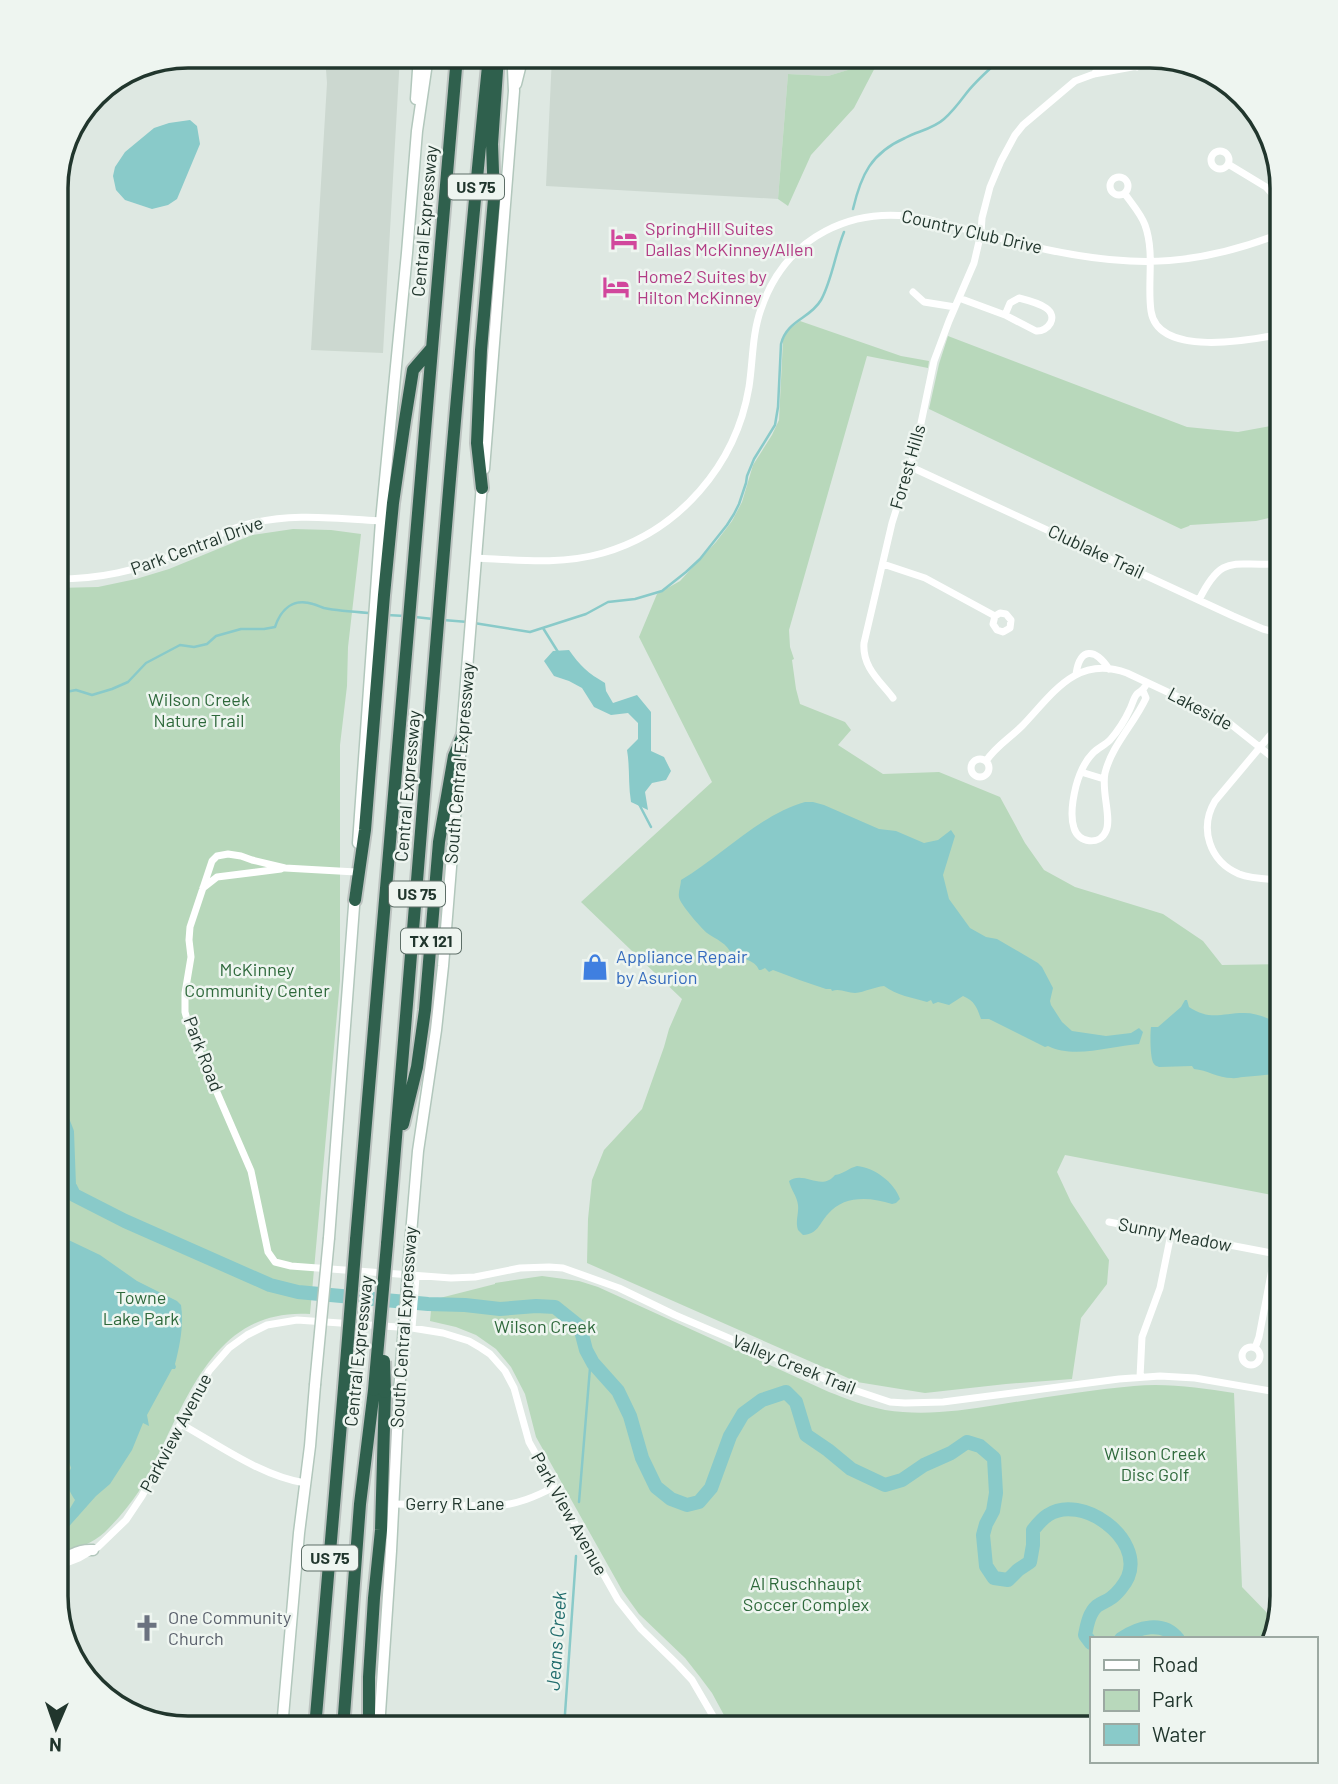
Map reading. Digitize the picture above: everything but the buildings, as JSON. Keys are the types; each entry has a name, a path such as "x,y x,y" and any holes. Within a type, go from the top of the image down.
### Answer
{"highway":[{"name":"Central Expressway","path":"316,1716 456,68"},
{"name":"Central Expressway","path":"344,1716 360,1504 380,1391 387,1244 488,68"},
{"path":"482,488 477,443 481,350 494,200 492,144 497,68"},
{"path":"355,900 365,830 379,595 413,370 432,347"},
{"name":"TX 121","path":"396,1148 417,1067 425,1010 439,842 454,756 463,734"},
{"path":"369,1716 369,1677 380,1530 380,1391"}],"main road":[{"path":"417,131 415,108 418,68"},
{"path":"379,595 381,521 417,131 426,68"},
{"name":"South Central Expressway","path":"380,1716 410,1246 418,1151 440,991 463,734 514,91 513,68"},
{"name":"South Central Expressway","path":"514,91 520,68"},
{"path":"283,1716 328,1238 377,628"},
{"path":"68,1557 83,1549 93,1550"}],"street":[{"path":"1094,74 1099,69"},
{"path":"1094,74 1125,69"},
{"name":"Forest Hills","path":"893,698 870,669 864,655 865,640 894,516 916,447 934,361 974,263 992,181 1015,135 1027,121 1067,87 1094,74"},
{"path":"1228,164 1270,190"},
{"path":"1125,194 1144,223 1150,261 1152,317 1156,326 1169,335 1182,339 1218,342 1270,336"},
{"name":"Country Club Drive","path":"476,558 558,561 605,553 640,538 687,506 715,472 737,427 749,387 757,322 777,275 802,247 834,227 858,219 891,214 919,218 1072,255 1150,261 1214,254 1270,237"},
{"path":"913,292 928,303 955,307"},
{"path":"959,298 1005,315 1039,332 1048,327 1052,318 1047,309 1019,298 1010,303 1005,315"},
{"name":"Clublake Trail","path":"911,467 1255,626 1270,630"},
{"name":"Park Central Drive","path":"69,579 88,579 130,571 259,522 302,516 381,521"},
{"path":"1199,600 1213,575 1227,565 1270,563"},
{"path":"883,564 925,578 995,616"},
{"name":"Lakeside","path":"1076,674 1080,660 1090,653 1100,656 1109,669"},
{"name":"Lakeside","path":"986,761 1052,692 1076,674 1092,669 1122,672 1221,718 1270,756"},
{"path":"1143,691 1146,698 1114,750 1105,771 1107,827 1101,837 1088,841 1078,835 1073,824 1074,794 1081,772 1090,756 1114,734 1147,683"},
{"path":"1270,734 1213,805 1208,821 1208,838 1216,855 1231,870 1244,876 1270,879"},
{"path":"1081,772 1104,779"},
{"name":"Park Road","path":"318,1268 281,1265 271,1258 263,1235 251,1171 190,1030 185,1012 191,957 190,927 212,861 217,856 228,853 285,868 356,872"},
{"path":"203,888 217,877 285,868"},
{"name":"Sunny Meadow","path":"1109,1222 1270,1252"},
{"path":"1140,1377 1142,1337 1160,1288 1171,1234"},
{"name":"Valley Creek Trail","path":"318,1268 416,1277 461,1278 520,1268 563,1268 619,1288 675,1315 839,1385 890,1402 905,1404 943,1402 1140,1377 1195,1378 1270,1391"},
{"path":"412,1328 416,1277"},
{"path":"1255,1348 1270,1291"},
{"name":"Parkview Avenue","path":"68,1561 93,1550 134,1510 209,1371 229,1348 247,1335 267,1325 308,1320 412,1328"},
{"name":"Park View Avenue","path":"412,1328 469,1341 499,1363 514,1388 529,1442 618,1600 641,1629 692,1681 713,1716"},
{"path":"181,1424 261,1469 305,1483"},
{"name":"Gerry R Lane","path":"393,1504 509,1505 554,1487"}],"shaded area":[{"path":"326,68 399,68 383,353 311,350"},
{"path":"551,68 853,69 828,76 788,74 778,199 546,186"}],"green space":[{"path":"852,69 874,69 854,108 811,155 788,206 778,199 788,74 828,76"},
{"path":"800,321 901,356 929,361 928,368 867,356 789,630 800,704 845,722 851,730 838,745 883,774 939,772 1000,797 1025,843 1044,870 1075,887 1163,914 1203,941 1222,965 1270,964 1270,1195 1065,1155 1057,1172 1071,1202 1109,1260 1107,1284 1081,1318 1072,1379 925,1393 857,1382 587,1263 592,1180 604,1150 642,1109 682,999 581,902 712,782 639,637 657,594 680,581 716,542 742,502 753,465 779,420 783,340 788,330"},
{"path":"948,336 1187,427 1238,432 1270,426 1270,518 1190,525 1181,529 929,409"},
{"path":"293,529 361,534 340,745 340,981 310,1314 274,1317 245,1329 221,1348 184,1402 139,1491 105,1532 88,1543 68,1550 69,588 98,587 136,579 169,569 252,535"},
{"path":"542,1276 579,1281 598,1287 829,1392 885,1410 913,1413 954,1411 1147,1385 1184,1386 1234,1393 1242,1587 1268,1614 1263,1637 1090,1637 1090,1716 724,1716 712,1693 685,1658 639,1614 623,1592 536,1437 525,1394 511,1367 496,1349 476,1335 430,1321 432,1300 495,1283"}],"water":[{"path":"190,120 197,126 200,144 177,199 168,205 152,209 125,200 116,190 113,176 115,167 125,152 154,128"},
{"path":"569,650 585,669 605,683 613,703 637,695 651,712 651,751 664,757 671,771 666,780 652,783 645,792 648,810 631,802 630,795 627,750 638,739 638,723 628,713 611,715 594,707 582,688 554,676 544,661 553,651"},
{"path":"805,802 824,805 879,829 896,831 924,843 938,840 951,830 955,836 943,875 949,899 970,928 986,937 997,939 1042,967 1053,988 1051,1005 1062,1022 1072,1031 1106,1036 1131,1033 1139,1028 1143,1032 1139,1044 1081,1052 1058,1050 1045,1047 989,1019 981,1019 977,1008 963,996 949,1005 910,998 884,986 855,993 832,991 773,970 759,970 744,958 732,955 725,945 704,931 683,905 679,895 681,880 756,826"},
{"path":"1187,1000 1189,1007 1203,1014 1249,1013 1270,1020 1270,1074 1233,1078 1194,1069 1192,1066 1155,1065 1151,1052 1151,1027 1158,1027"},
{"path":"857,1166 883,1177 900,1199 892,1204 866,1199 842,1203 828,1214 815,1231 803,1235 798,1230 797,1202 789,1181 801,1178 824,1182"},
{"path":"68,1240 100,1255 137,1281 177,1301 181,1305 182,1320 176,1367 172,1369 147,1415 149,1426 143,1423 132,1450 110,1484 68,1527 68,1512 75,1500 68,1485 71,1468"}],"waterway":[{"path":"853,209 864,176 876,158 893,144 944,119 990,69"},
{"path":"474,623 530,632 586,614 608,602 635,599 662,591 700,559 734,514 754,459 775,425 781,344 788,330 811,312 821,300 844,232"},
{"path":"69,691 76,690 92,695 112,689 128,682 146,663 180,645 194,647 207,644 216,636 241,629 275,627 284,610 294,604 306,603 330,609 370,613"},
{"path":"387,615 405,616"},
{"path":"415,617 433,619"},
{"path":"443,620 468,622"},
{"path":"543,628 558,652"},
{"path":"639,804 651,827"},
{"name":"Wilson Creek","path":"68,1167 69,1185 74,1195 125,1221 270,1285 298,1292 428,1304 500,1309 555,1307 580,1327 586,1350 593,1363 618,1391 630,1416 642,1458 656,1487 671,1499 687,1505 699,1502 711,1488 730,1436 743,1414 762,1400 786,1392 796,1402 806,1435 851,1469 885,1485 902,1480 967,1442 980,1446 994,1458 996,1493 993,1511 983,1535 986,1566 994,1578 1008,1580 1030,1562 1033,1530 1046,1516 1062,1510 1077,1510 1106,1523 1118,1534 1127,1548 1131,1562 1128,1577 1116,1594 1092,1612 1085,1635 1090,1642"},
{"name":"Jeans Creek","path":"579,1502 590,1356"},
{"name":"Jeans Creek","path":"565,1716 576,1556"},
{"name":"Wilson Creek","path":"1124,1637 1150,1627 1165,1629 1176,1637"}],"place":[{"name":"SpringHill Suites Dallas McKinney/Allen","path":"624,239"},
{"name":"Home2 Suites by Hilton McKinney","path":"616,287"},
{"name":"Appliance Repair by Asurion","path":"595,967"},
{"name":"One Community Church","path":"147,1628"}],"park label":[{"name":"Wilson Creek Nature Trail","path":"199,710"},
{"name":"McKinney Community Center","path":"257,980"},
{"name":"Towne Lake Park","path":"141,1308"},
{"name":"Wilson Creek Disc Golf","path":"1155,1464"},
{"name":"Al Ruschhaupt Soccer Complex","path":"806,1594"}]}
